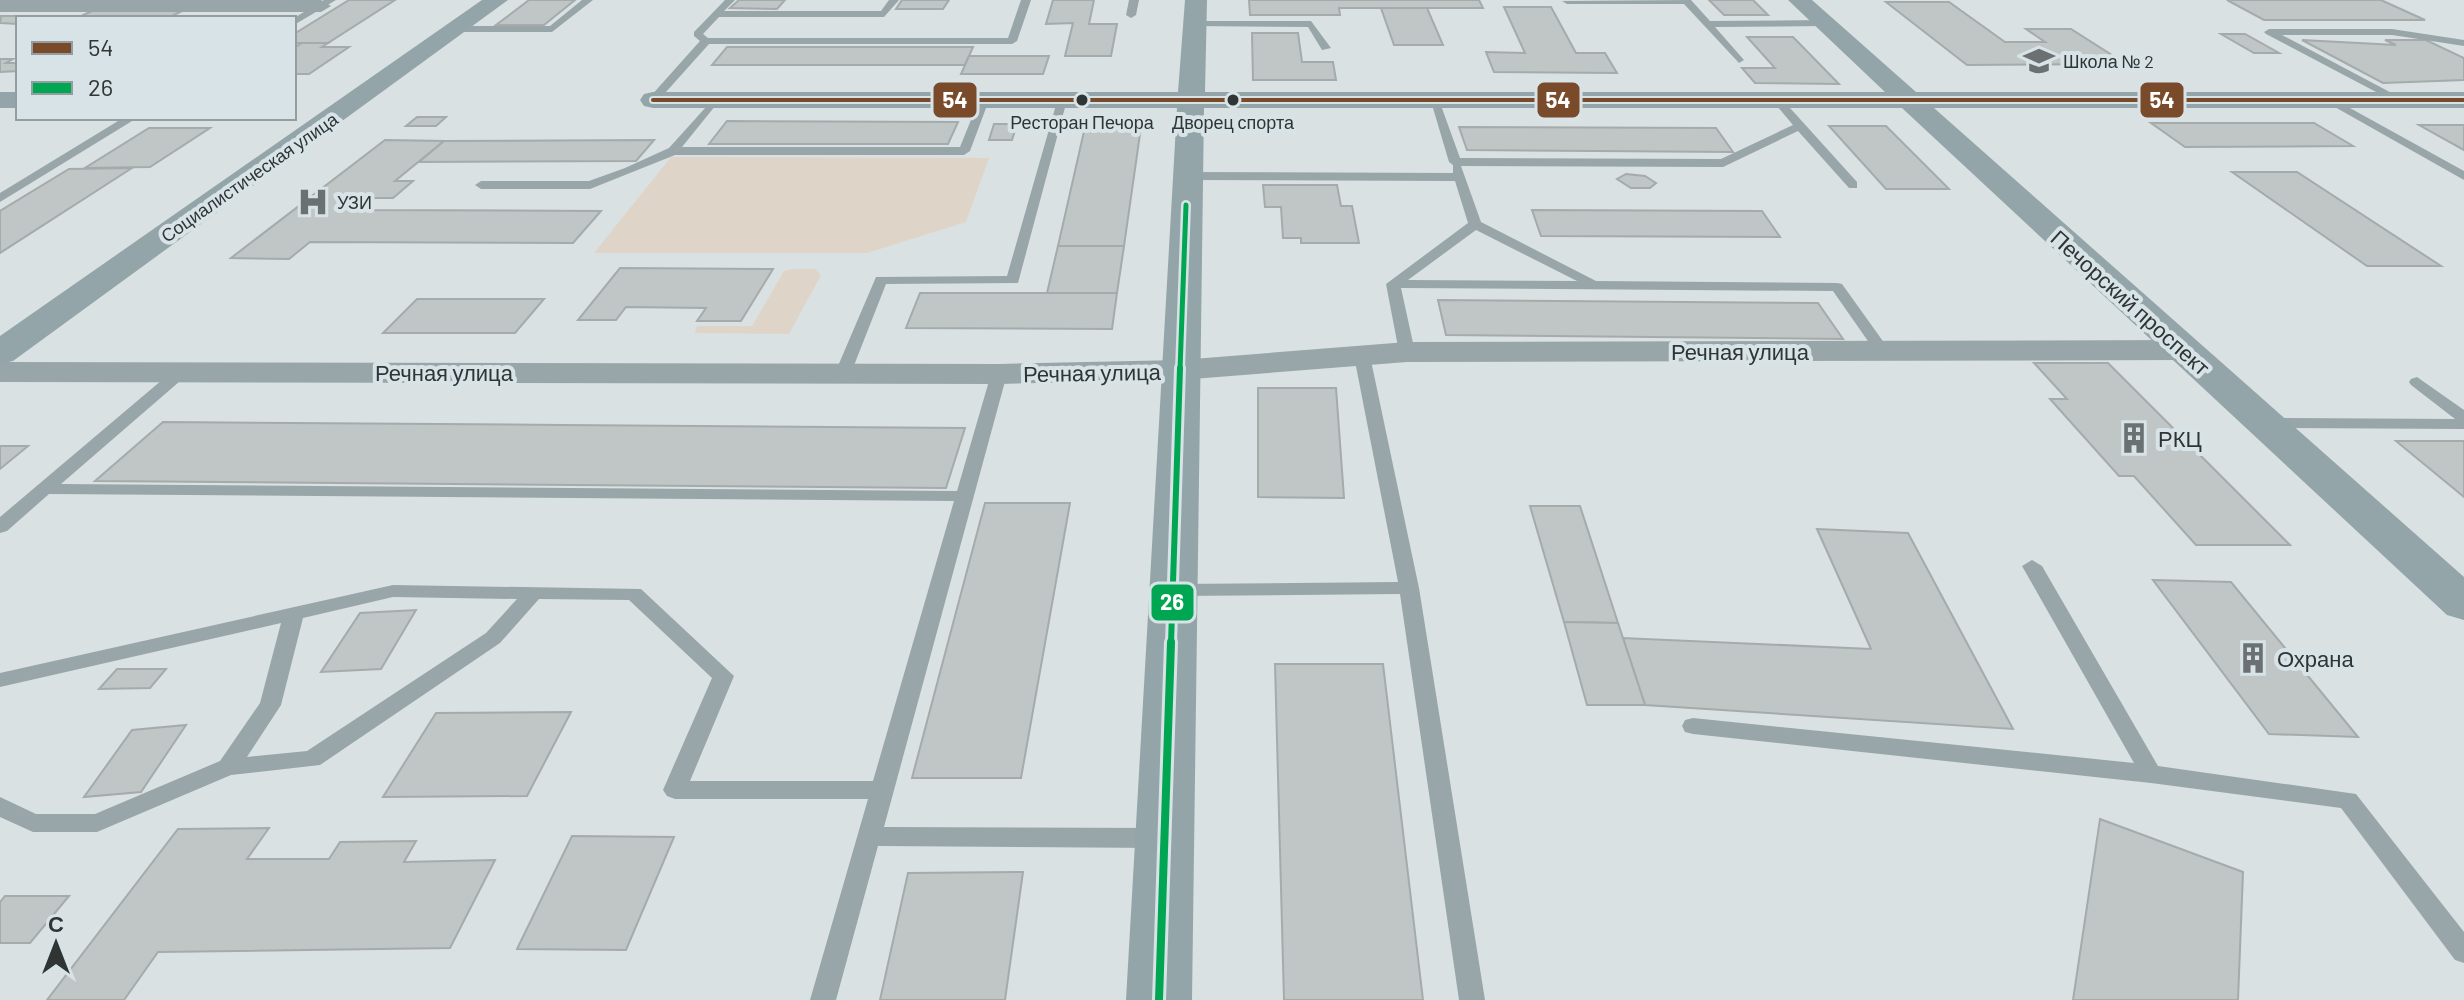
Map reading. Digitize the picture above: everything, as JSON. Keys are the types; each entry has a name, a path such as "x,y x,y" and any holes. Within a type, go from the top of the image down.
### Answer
{"main road":[{"name":"Социалистическая улица","path":"0,353 497,0"},
{"name":"Печорский проспект","path":"1799,0 2464,604"},
{"path":"1159,1000 1195,12"},
{"path":"653,100 2464,100"}],"street":[{"path":"0,6 326,3"},
{"name":"Речная улица","path":"0,372 999,374 1180,370 1407,352 2184,350"}],"lane":[{"path":"457,29 552,29 588,0"},
{"path":"730,0 697,34 706,41 1012,41 1026,0"},
{"path":"717,14 884,14 894,0"},
{"path":"1131,15 1134,0"},
{"path":"1567,1 1687,1 1739,60"},
{"path":"296,21 326,3"},
{"path":"1195,12 1311,24 1326,48"},
{"path":"1707,24 1825,23"},
{"path":"2397,100 2269,32 2405,33 2444,37 2464,43"},
{"path":"653,100 706,41"},
{"path":"673,151 715,100"},
{"path":"481,185 590,185 673,151 964,151 984,100"},
{"path":"843,373 881,280 1013,280 1062,100"},
{"path":"1434,100 1475,224 1596,285"},
{"path":"1777,100 1853,185"},
{"path":"2330,100 2464,176"},
{"path":"0,198 128,120"},
{"path":"1455,162 1723,163 1800,126"},
{"path":"1187,176 1459,177"},
{"path":"1393,284 1475,224"},
{"path":"1393,284 1837,287 1882,351"},
{"path":"1393,284 1407,352"},
{"path":"1362,356 1409,588 1472,1000"},
{"path":"0,527 181,372"},
{"path":"823,1000 999,374"},
{"path":"2417,382 2464,421"},
{"path":"2264,423 2464,421"},
{"path":"44,489 963,496"},
{"path":"2032,566 2151,774"},
{"path":"1173,590 1409,588"},
{"path":"0,680 393,591 634,594 723,676 675,790 881,790"},
{"path":"0,806 33,823 97,823 228,767 312,759 493,638 534,593"},
{"path":"228,767 270,705 294,613"},
{"path":"1693,726 2151,774 2348,800 2464,952"},
{"path":"869,836 1165,838"}],"shaded area":[{"path":"671,157 989,158 966,222 867,253 594,253"},
{"path":"815,269 821,275 789,334 695,333 696,327 701,326 752,326 784,271"}],"building":[{"path":"349,0 395,0 328,43 296,43 296,33"},
{"path":"529,0 575,0 544,25 496,25"},
{"path":"739,0 785,0 777,9 730,8"},
{"path":"902,0 949,0 943,9 896,9"},
{"path":"1053,0 1094,0 1089,24 1117,24 1111,56 1065,56 1073,23 1046,24"},
{"path":"1249,0 1479,0 1483,8 1339,8 1340,15 1250,15"},
{"path":"1709,0 1753,0 1768,15 1724,15"},
{"path":"2227,0 2381,0 2425,20 2264,20"},
{"path":"1886,2 1949,2 2005,42 2045,42 2026,29 2071,29 2126,64 1967,65"},
{"path":"1504,7 1551,7 1576,53 1605,53 1617,73 1494,72 1486,52 1525,53"},
{"path":"1381,8 1427,8 1443,45 1394,45"},
{"path":"92,11 182,11 172,16 81,16"},
{"path":"1,16 16,16 16,24 0,23"},
{"path":"1252,33 1298,33 1302,62 1333,62 1336,80 1253,80"},
{"path":"2221,34 2245,34 2279,53 2254,53"},
{"path":"1747,37 1793,37 1839,84 1755,83 1742,68 1775,68"},
{"path":"2302,40 2396,45 2385,40 2426,40 2464,58 2464,80 2383,83"},
{"path":"302,43 328,43 322,47 349,47 309,74 296,74 296,47"},
{"path":"727,47 973,47 965,65 712,65"},
{"path":"969,56 1049,56 1043,74 961,74"},
{"path":"0,59 13,59 6,63 16,63 16,71 0,72"},
{"path":"417,117 446,117 436,126 406,126"},
{"path":"727,121 958,122 948,144 709,144"},
{"path":"2151,123 2314,123 2353,146 2185,147"},
{"path":"994,124 1017,124 1012,140 989,140"},
{"path":"2419,125 2464,125 2464,150"},
{"path":"1829,126 1886,126 1949,189 1886,189"},
{"path":"1085,127 1141,127 1124,246 1058,246"},
{"path":"1459,127 1716,128 1733,152 1467,150"},
{"path":"149,128 210,128 150,167 85,168"},
{"path":"385,140 444,141 395,181 413,181 393,198 374,198 359,210 601,211 573,243 310,242 289,259 231,258"},
{"path":"654,140 636,161 419,162 444,141"},
{"path":"132,168 0,253 0,211 69,169"},
{"path":"2232,172 2297,172 2441,266 2367,266"},
{"path":"1626,174 1645,176 1656,183 1650,188 1631,188 1617,179"},
{"path":"1263,185 1337,185 1341,206 1352,206 1359,243 1301,243 1301,238 1283,238 1281,207 1265,207"},
{"path":"1532,210 1762,211 1780,237 1541,236"},
{"path":"1058,246 1124,246 1117,293 1047,293"},
{"path":"620,268 773,269 741,321 697,321 706,308 626,307 616,320 578,320"},
{"path":"920,293 1117,293 1112,329 906,328"},
{"path":"417,299 544,299 515,333 383,333"},
{"path":"1438,300 1818,303 1843,339 1446,335"},
{"name":"РКЦ","path":"2034,363 2108,363 2290,545 2196,545 2134,476 2119,476 2050,399 2067,399"},
{"path":"1258,388 1336,388 1344,498 1258,497"},
{"path":"163,422 965,428 946,488 95,481"},
{"path":"2396,441 2464,441 2464,497"},
{"path":"0,446 28,446 0,469"},
{"path":"985,503 1070,503 1021,778 912,778"},
{"path":"1530,506 1580,506 1618,623 1564,622"},
{"path":"1817,529 1908,533 2013,729 1645,705 1623,638 1871,649"},
{"name":"Охрана","path":"2153,580 2231,582 2358,737 2269,734"},
{"path":"416,610 381,669 321,672 360,613"},
{"path":"1564,622 1618,623 1645,705 1587,705"},
{"path":"1275,664 1383,664 1423,1000 1284,1000"},
{"path":"117,669 166,669 150,688 99,689"},
{"path":"571,712 527,796 383,797 436,713"},
{"path":"186,725 141,792 84,797 132,730"},
{"path":"2100,819 2243,872 2238,1000 2073,1000"},
{"path":"269,828 247,859 329,859 340,842 416,841 404,862 495,860 450,948 158,952 124,1000 47,1000 178,829"},
{"path":"572,836 674,837 626,950 517,949"},
{"path":"1023,872 1005,1000 880,1000 908,873"},
{"path":"5,896 69,896 30,943 0,943 0,902"}],"transit line":[{"name":"54","path":"653,100 2464,100"},
{"name":"26","path":"1159,1000 1186,205"}],"place":[{"name":"Школа № 2","path":"2039,61"},
{"name":"Ресторан Печора","path":"1082,100"},
{"name":"Дворец спорта","path":"1233,100"},
{"name":"УЗИ","path":"313,202"},
{"name":"РКЦ","path":"2134,438"},
{"name":"Охрана","path":"2253,658"}]}
